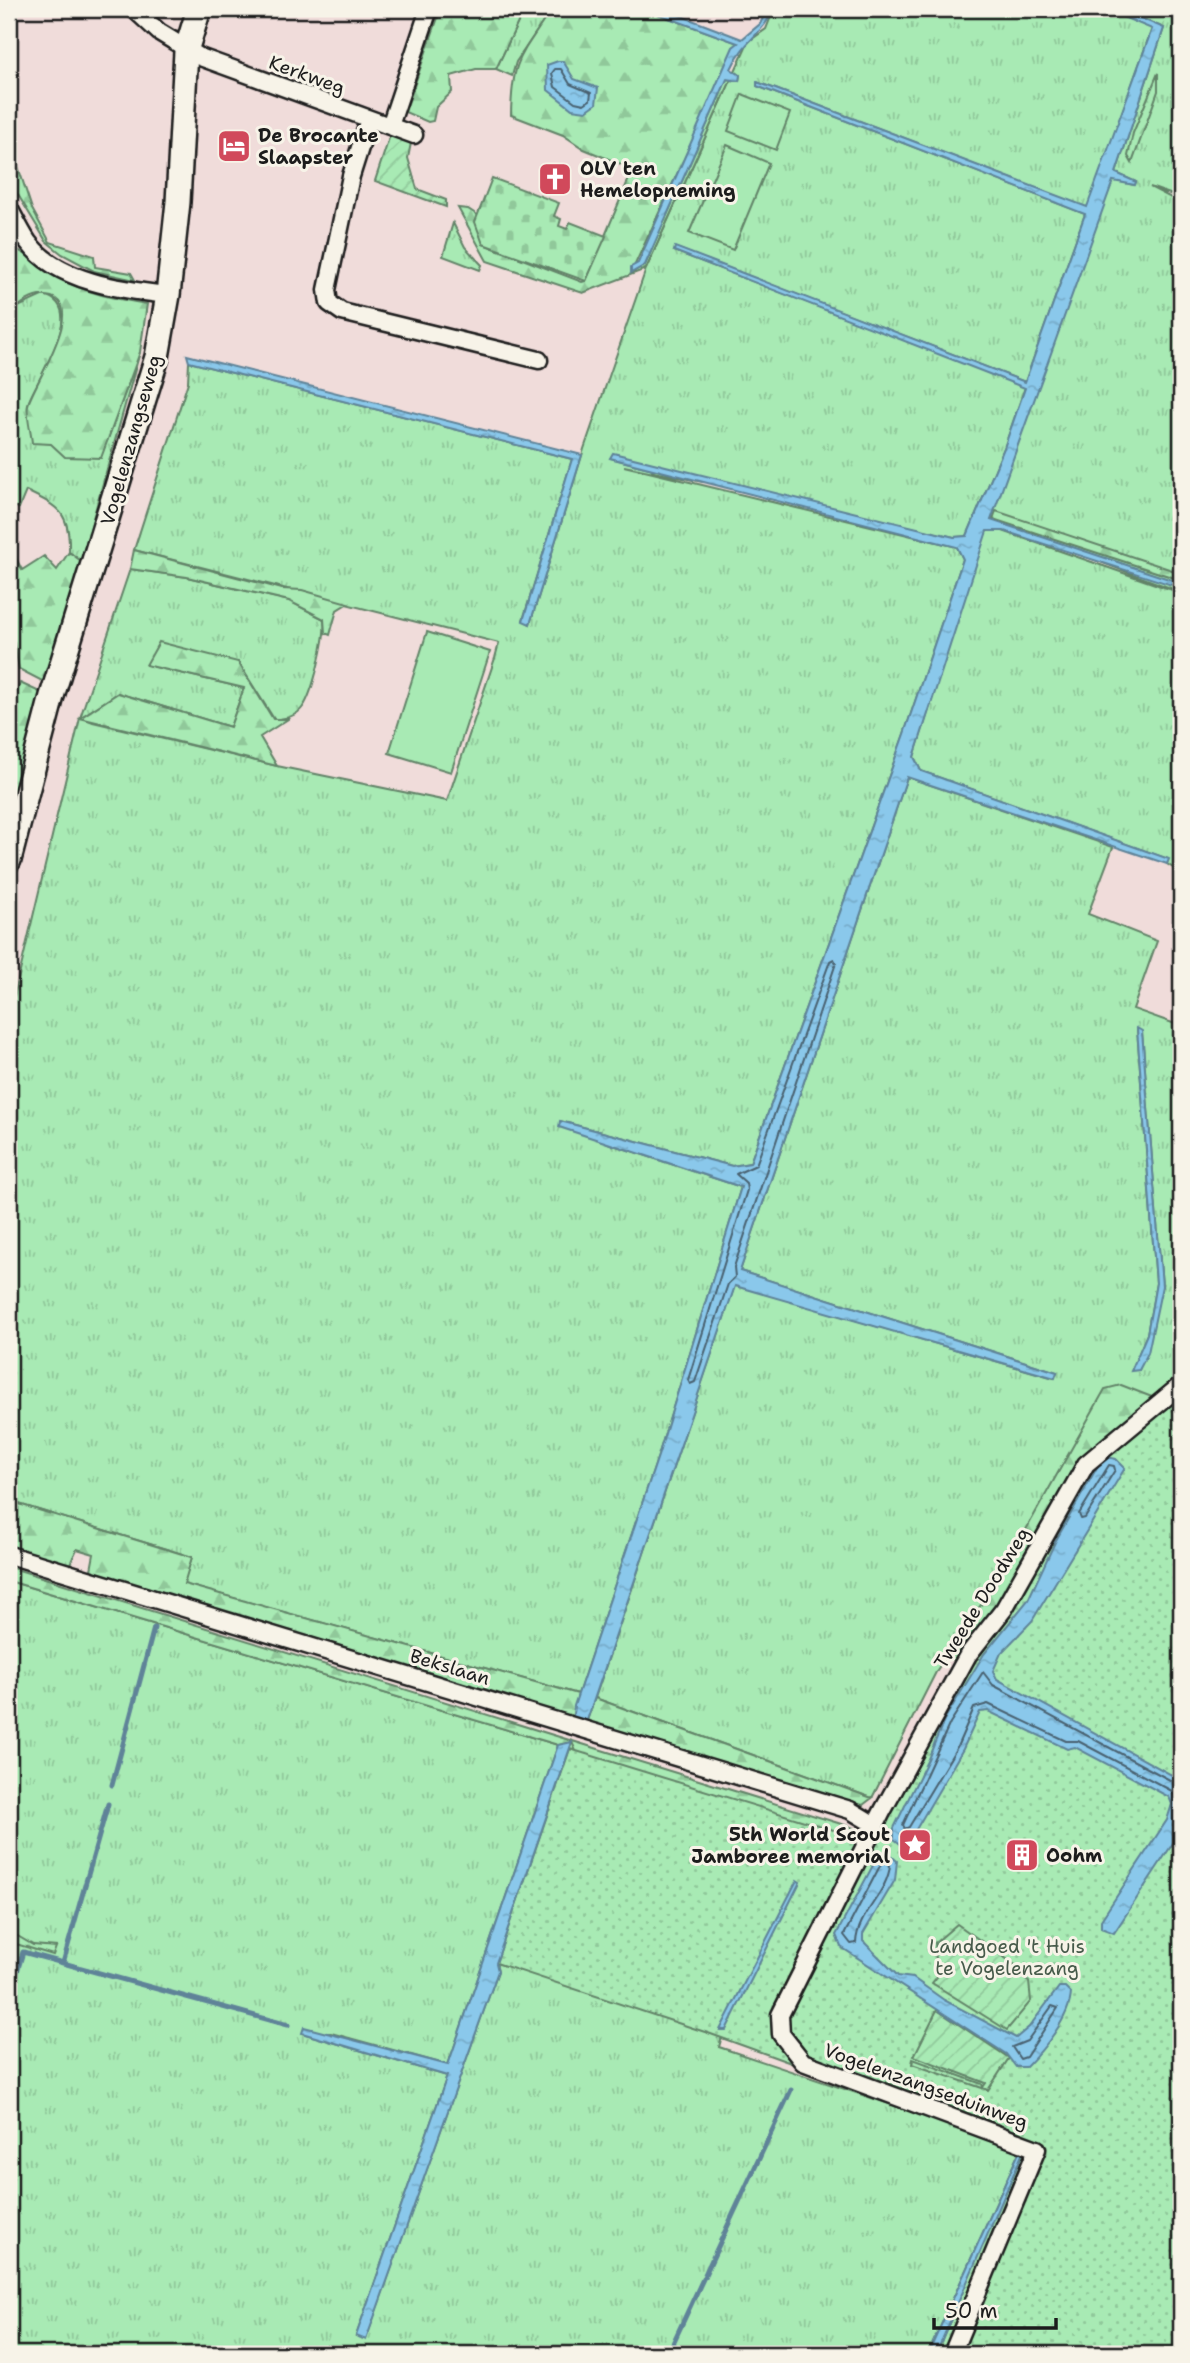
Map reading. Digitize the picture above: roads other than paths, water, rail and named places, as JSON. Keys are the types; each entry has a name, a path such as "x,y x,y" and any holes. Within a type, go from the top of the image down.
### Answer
{"main road":[{"name":"Vogelenzangseweg","path":"9,860 48,707 149,390 168,295 178,202 186,51 199,9"}],"street":[{"name":"Kerkweg","path":"134,9 186,51 414,135"},
{"path":"390,126 429,9"},
{"path":"369,119 348,189 327,289 329,303 342,312 539,360"},
{"path":"9,208 29,243 57,266 104,285 168,295"},
{"name":"Tweede Doodweg","path":"875,1825 968,1655 1004,1609 1086,1464 1181,1385"},
{"name":"Bekslaan","path":"9,1555 850,1810 875,1825"},
{"name":"Vogelenzangseduinweg","path":"875,1825 780,2015 781,2034 803,2062 829,2074 1037,2149 952,2354"}],"water":[{"path":"644,9 663,9 742,39 760,24 767,9 774,9 736,59 731,69 740,75 739,81 727,79 645,265 631,273 631,267 638,263 733,47 738,43"},
{"path":"1104,9 1119,9 1164,28 1116,173 1136,182 1135,185 1113,181 991,520 1181,583 1181,588 1004,531 987,531 914,757 921,771 1169,859 1167,864 907,777 740,1271 1057,1372 1055,1378 735,1286 585,1726 572,1722 574,1706 659,1453 741,1187 559,1127 560,1121 732,1166 750,1163 904,734 963,559 957,547 610,458 613,453 954,537 967,536 1004,448 1025,388 674,251 675,247 1025,382 1085,214 757,86 757,82 1087,207 1152,29"},
{"path":"563,61 574,79 598,88 596,104 586,111 572,109 548,90 547,65"},
{"path":"187,355 582,455 530,624 523,621 572,459 189,362"},
{"path":"1137,1028 1142,1031 1162,1286 1148,1353 1139,1370 1131,1371 1147,1334 1156,1283"},
{"path":"1107,1457 1116,1459 1125,1468 1032,1621 1001,1653 993,1671 997,1679 1181,1780 1181,1831 1114,1933 1101,1928 1101,1920 1167,1820 1172,1804 1169,1797 1075,1747 1067,1749 988,1711 980,1712 963,1749 911,1838 903,1846 894,1839 894,1828 944,1720 984,1654 1028,1600 1055,1542 1100,1462"},
{"path":"572,1742 496,1963 498,1971 366,2340 356,2336 447,2076 302,2033 304,2027 448,2065 558,1745"},
{"path":"880,1852 888,1853 897,1861 895,1880 863,1934 863,1941 898,1976 913,1978 944,2000 1016,2038 1029,2027 1059,1987 1065,1987 1071,1993 1061,2023 1026,2067 1016,2067 1006,2054 841,1947 836,1935"},
{"path":"797,1880 800,1882 726,2030 720,2030"},
{"path":"1021,2148 1024,2150 936,2354 928,2354"}],"waterway":[{"path":"112,1785 154,1628"},
{"path":"15,1978 23,1952 63,1963 108,1804"},
{"path":"63,1963 288,2025"},
{"path":"9,2016 14,1999"},
{"path":"668,2354 791,2090"}],"place":[{"name":"De Brocante Slaapster","path":"234,146"},
{"name":"OLV ten Hemelopneming","path":"555,179"},
{"name":"5th World Scout Jamboree memorial","path":"915,1845"},
{"name":"Oohm","path":"1022,1855"}],"park label":[{"name":"Landgoed 't Huis te Vogelenzang","path":"1007,1957"}]}
